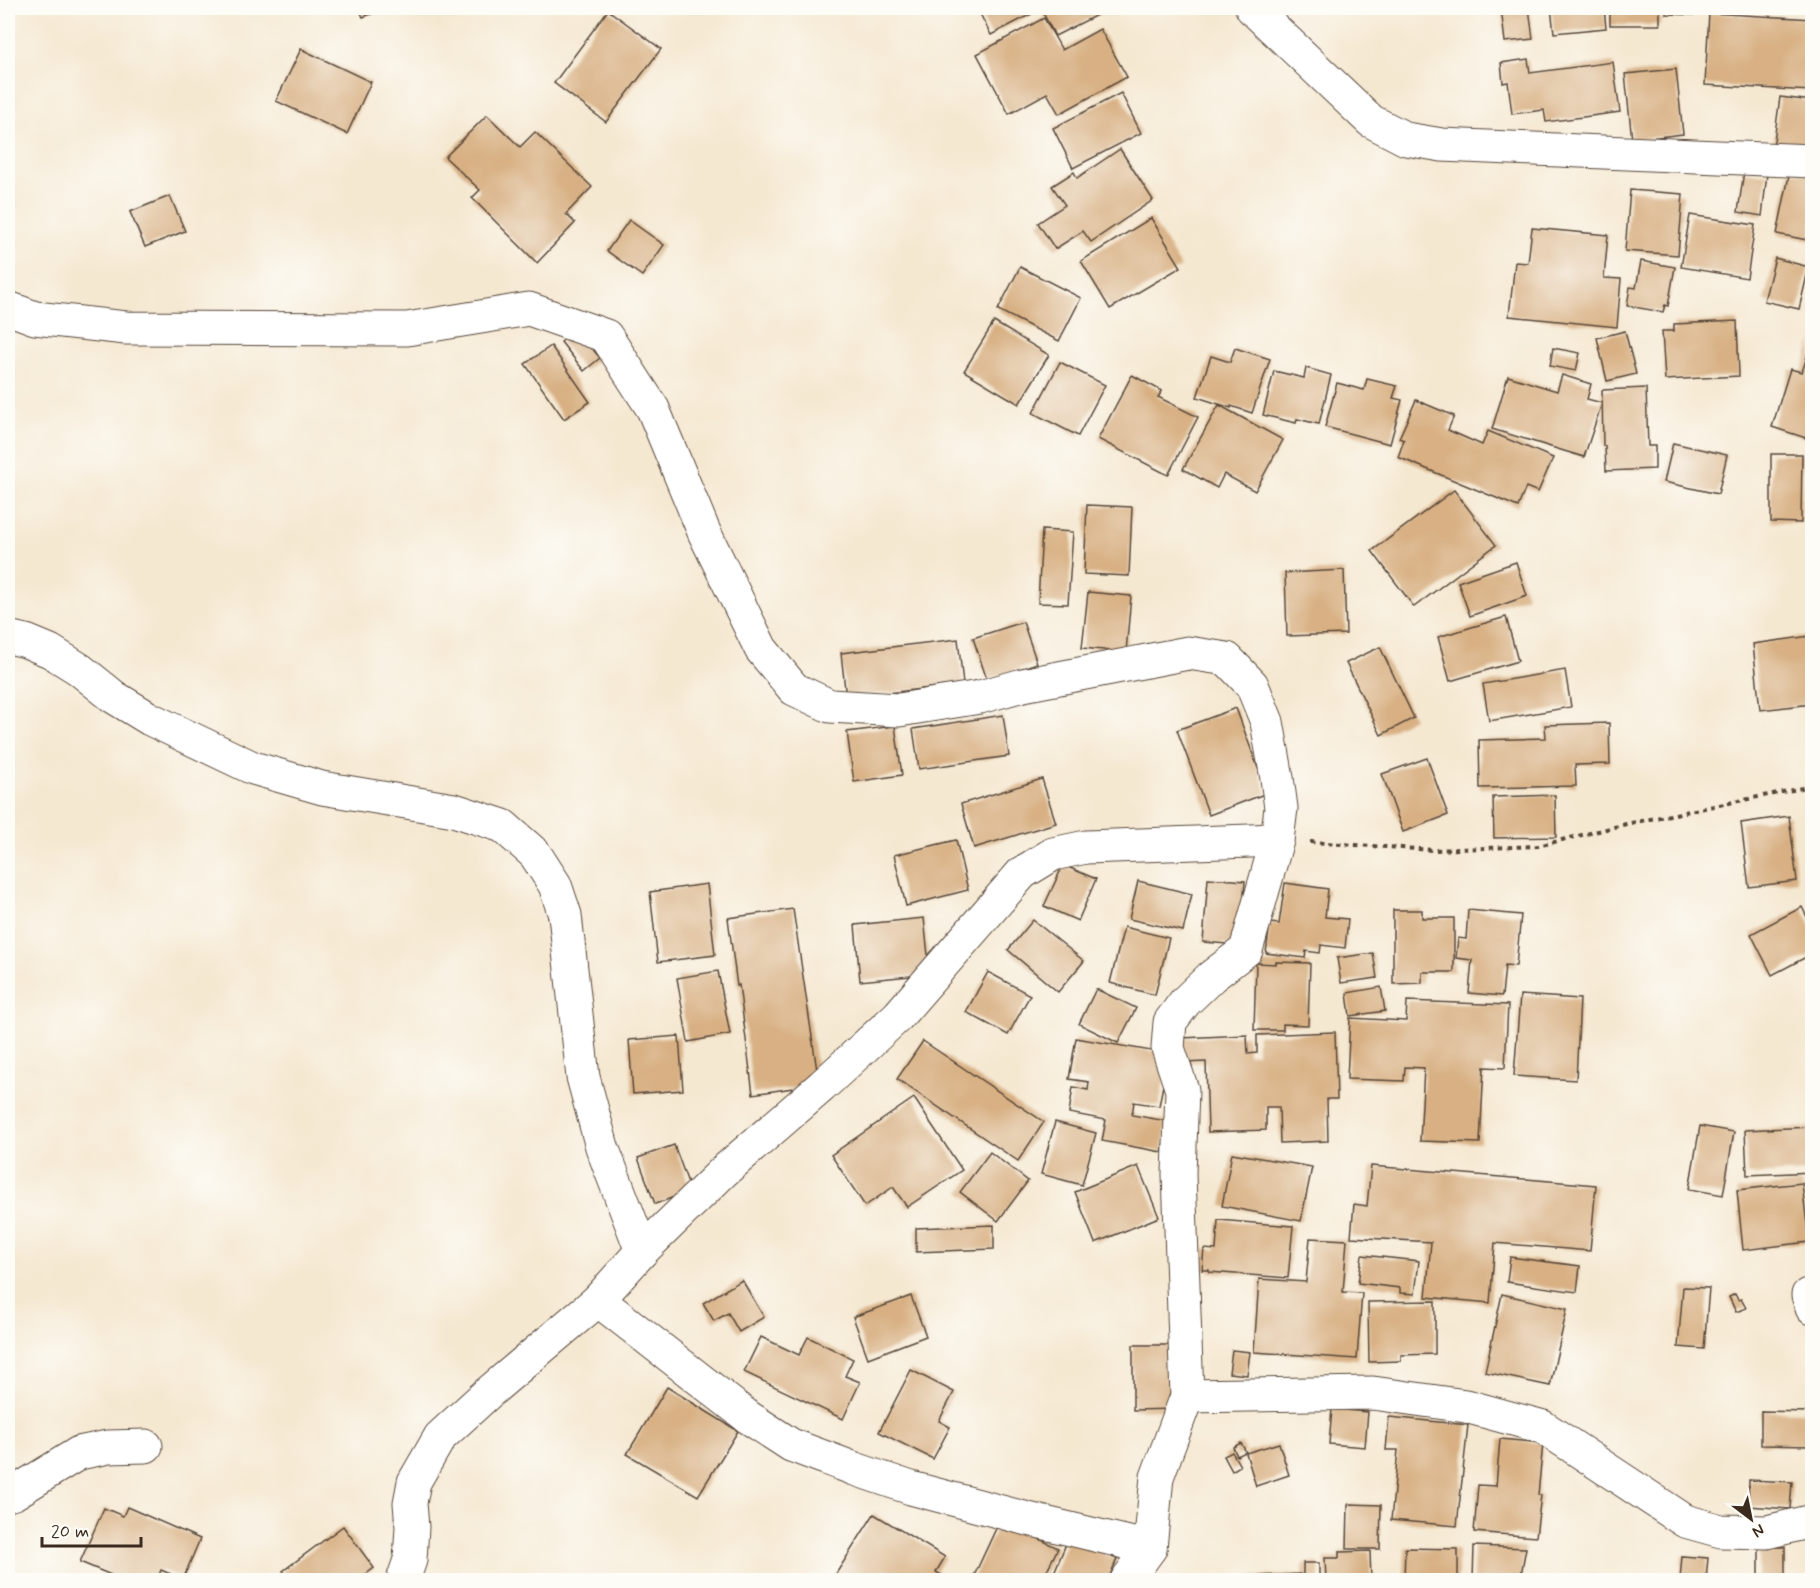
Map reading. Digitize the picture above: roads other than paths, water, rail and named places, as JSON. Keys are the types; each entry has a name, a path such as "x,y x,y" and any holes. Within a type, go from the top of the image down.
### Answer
{"street":[{"path":"1252,8 1371,121 1406,139 1442,146 1812,161"},
{"path":"8,308 35,318 126,328 407,329 529,309 606,336 653,409 704,532 761,649 794,688 830,706 898,710 980,697 1023,685 1188,653 1227,659 1252,685 1267,722 1281,808 1277,840 1246,950 1204,983 1185,1002 1170,1022 1168,1048 1182,1090 1179,1174 1187,1396 1157,1477 1150,1548 1127,1581"},
{"path":"8,637 26,641 50,651 79,669 114,697 150,719 253,768 322,788 454,810 502,826 535,854 555,885 565,915 583,1077 602,1147 642,1251"},
{"path":"403,1581 410,1560 412,1527 410,1503 414,1482 440,1437 598,1300 642,1251 724,1171 898,1016 1022,873 1053,854 1086,847 1277,840"},
{"path":"598,1300 748,1417 791,1445 911,1488 1150,1548"},
{"path":"1187,1396 1373,1393 1466,1406 1542,1427 1685,1521 1721,1531 1767,1532 1812,1521"},
{"path":"8,1496 79,1453 108,1447 146,1446"}]}
